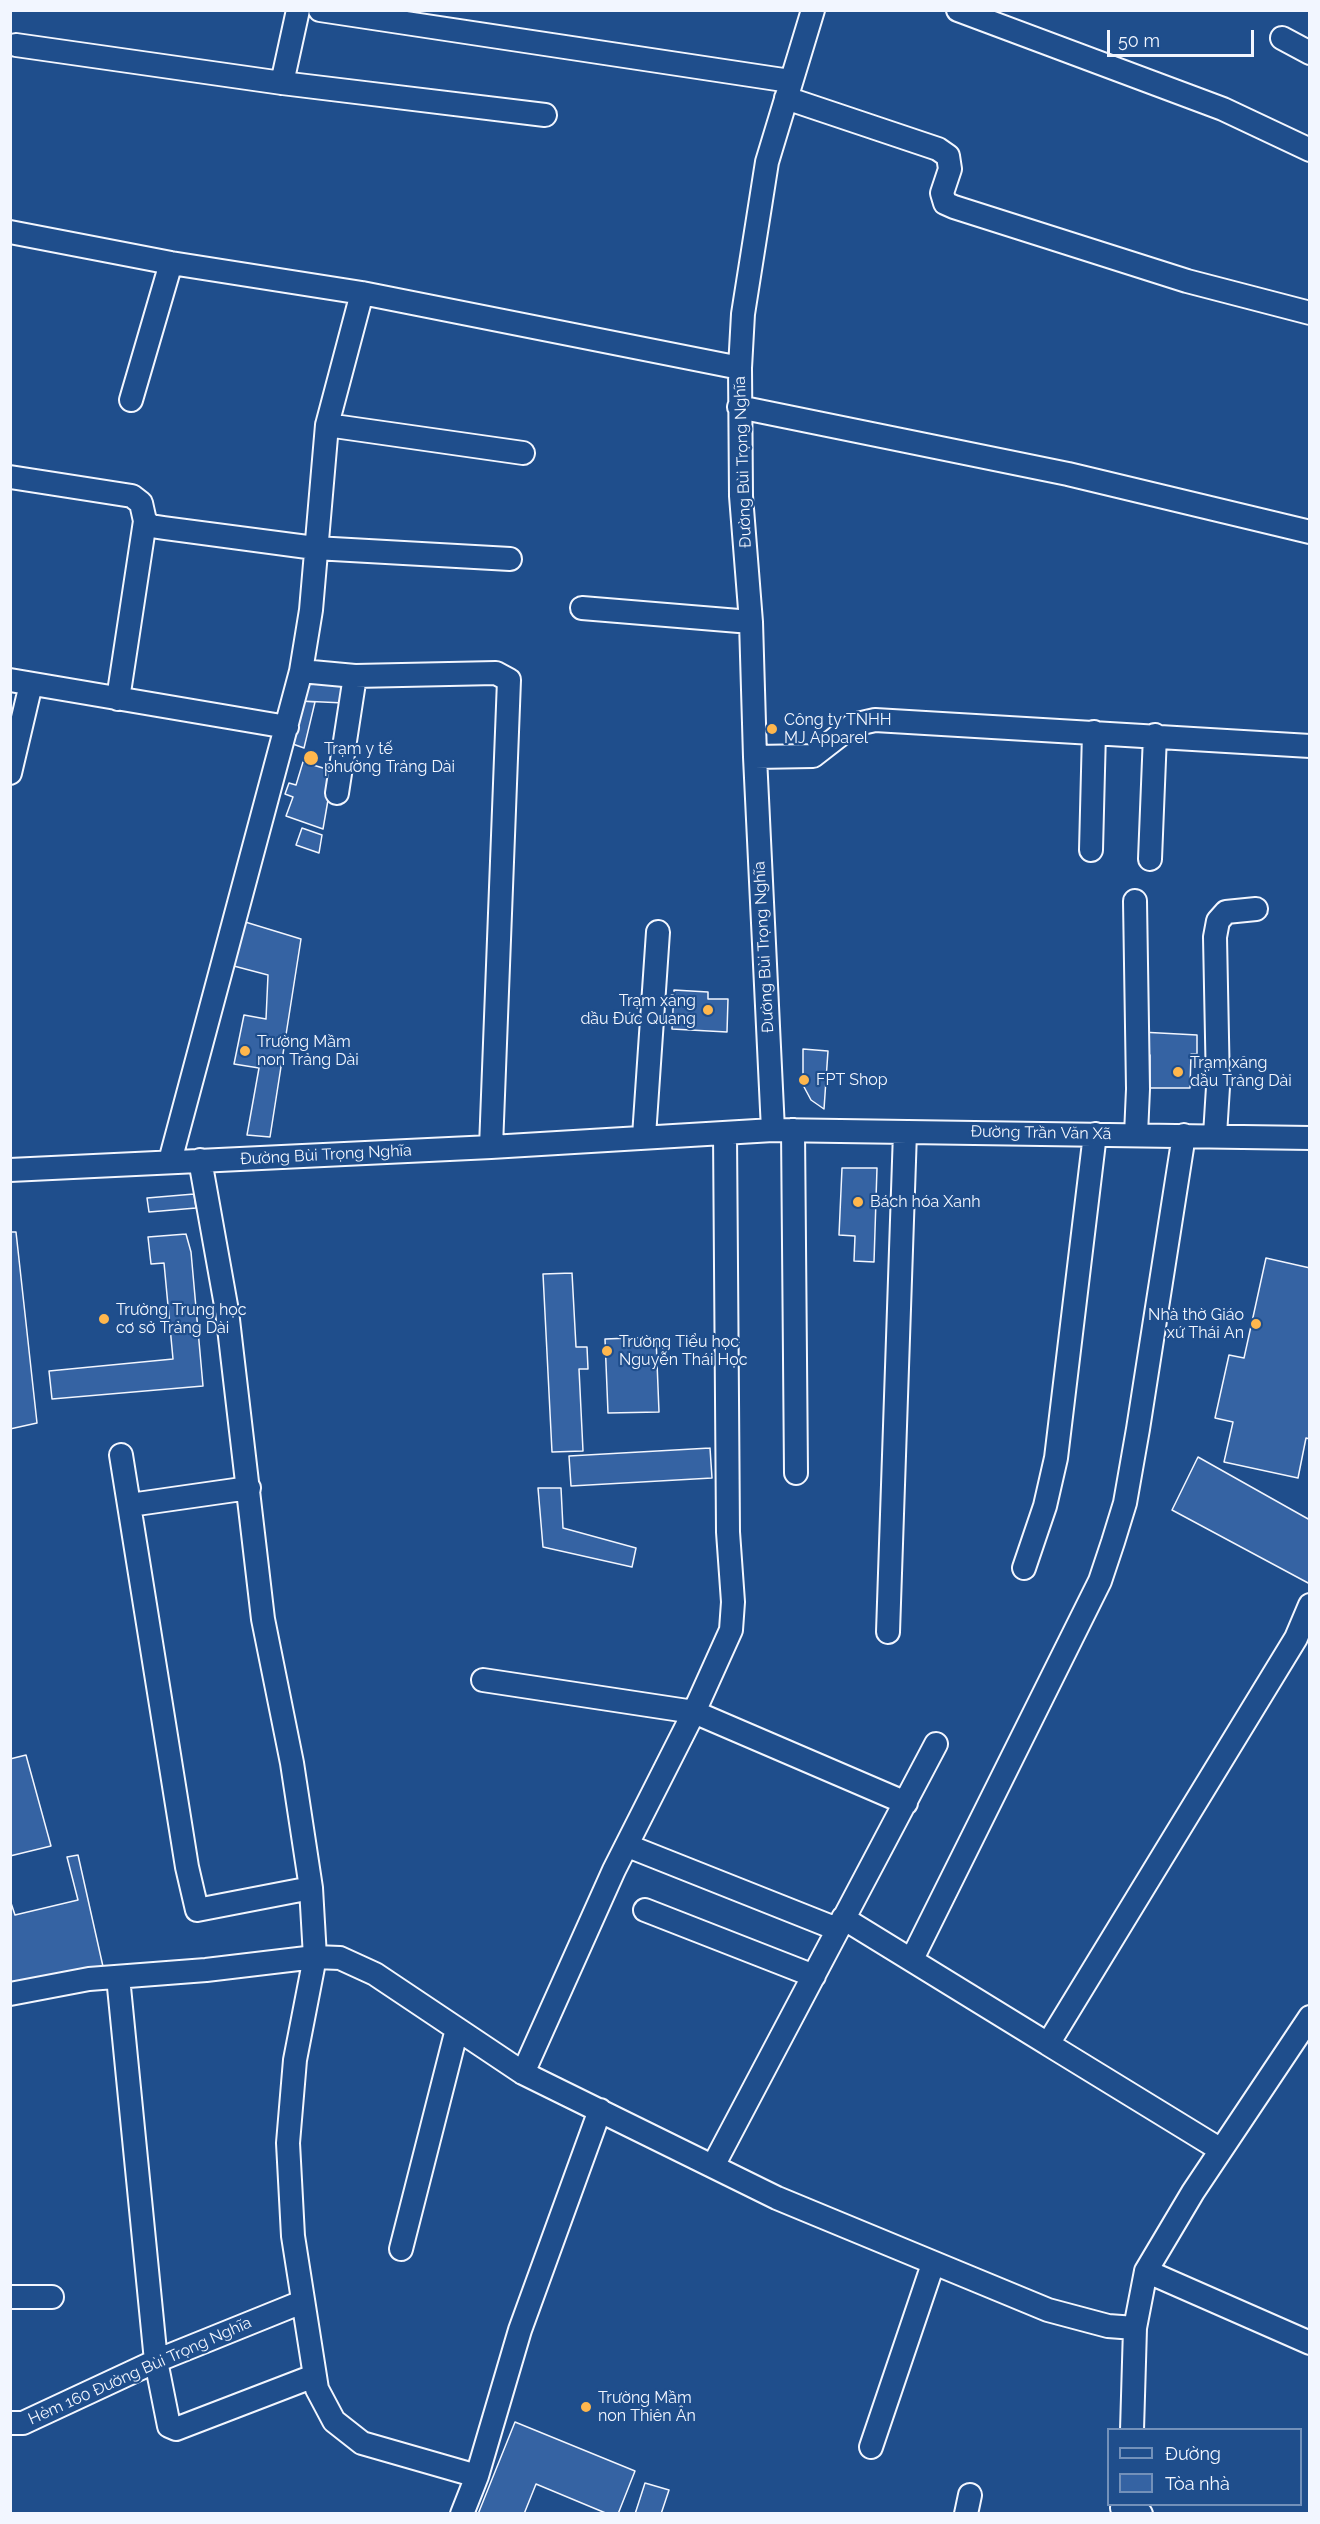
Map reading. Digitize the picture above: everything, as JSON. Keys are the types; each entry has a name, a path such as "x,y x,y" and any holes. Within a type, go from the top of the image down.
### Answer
{"street":[{"path":"282,83 298,10"},
{"path":"320,10 788,90 938,149 948,156 950,169 942,194 945,203 954,207 1187,282 1310,313"},
{"name":"Đường Bùi Trọng Nghĩa","path":"10,1170 490,1147 644,1136 783,1130 755,757 751,622 741,496 740,368 743,314 767,162 813,10"},
{"path":"958,10 1223,109 1310,150"},
{"path":"1282,38 1310,53"},
{"path":"16,45 282,83 546,115"},
{"path":"10,232 171,263 362,293 740,368"},
{"path":"131,400 171,263"},
{"path":"170,1161 301,671 311,610 327,424 362,293"},
{"path":"739,407 1068,474 1310,532"},
{"path":"327,424 523,453"},
{"path":"10,477 132,496 141,503 145,521 118,699"},
{"path":"145,521 152,526 164,528 315,548 510,559"},
{"path":"582,608 751,622"},
{"path":"301,671 355,676 496,673 509,680 490,1147"},
{"path":"337,793 355,676"},
{"path":"10,773 21,682 287,727"},
{"path":"755,757 813,756 853,725 875,720 1310,746"},
{"path":"1091,850 1094,732"},
{"path":"1150,860 1155,735"},
{"path":"1135,902 1138,1089 1136,1135"},
{"path":"1215,1135 1218,1087 1215,937 1218,921 1226,912 1256,909"},
{"path":"644,1136 658,932"},
{"path":"783,1130 796,1473"},
{"name":"Đường Trần Văn Xã","path":"783,1130 1310,1137"},
{"path":"888,1632 905,1132"},
{"path":"523,2073 614,1870 694,1712 731,1630 733,1602 732,1552 728,1532 725,1133"},
{"path":"1024,1568 1045,1506 1055,1465 1095,1134"},
{"path":"912,1959 1100,1581 1113,1542 1125,1503 1138,1429 1184,1135"},
{"path":"200,1160 227,1311 263,1619 292,1763 311,1888 315,1957 295,2060 288,2143 293,2236 314,2376 317,2389 334,2421 362,2443 477,2476"},
{"path":"121,1455 187,1867 197,1911 311,1888"},
{"path":"130,1505 249,1488"},
{"path":"1048,2043 1303,1642 1310,1605"},
{"path":"483,1680 694,1712 906,1803"},
{"path":"713,2166 936,1744"},
{"path":"628,1846 840,1924 912,1959 1221,2150"},
{"path":"645,1910 814,1976"},
{"path":"10,1995 89,1979 206,1970 315,1957 340,1958 375,1974 523,2073 777,2198 1047,2310 1108,2326 1135,2328"},
{"path":"118,1977 156,2361 169,2426 176,2429 314,2376"},
{"path":"1132,2428 1135,2328 1146,2271 1158,2248 1221,2150 1310,2017"},
{"path":"401,2249 457,2029"},
{"path":"462,2514 477,2476 520,2330 600,2110"},
{"path":"871,2447 933,2264"},
{"path":"1146,2271 1310,2343"},
{"path":"10,2297 52,2297"},
{"name":"Hẻm 160 Đường Bùi Trọng Nghĩa","path":"10,2423 23,2423 156,2361 302,2302"}],"building":[{"path":"306,678 348,682 344,703 301,701"},
{"path":"301,701 315,702 304,748 290,743"},
{"path":"303,762 333,771 323,829 286,816 293,797 285,794 289,783 296,785"},
{"path":"302,828 322,835 319,853 296,845"},
{"path":"242,921 301,939 270,1137 247,1135 259,1068 234,1064 244,1015 266,1019 268,975 230,965"},
{"path":"674,990 708,992 708,999 728,999 727,1032 672,1029"},
{"path":"1141,1032 1197,1035 1197,1054 1191,1054 1190,1088 1150,1088 1150,1055 1142,1055"},
{"path":"803,1049 828,1051 824,1109 811,1100 803,1085"},
{"name":"Bách hóa Xanh","path":"842,1168 877,1168 874,1262 854,1261 855,1236 839,1235"},
{"path":"194,1194 196,1208 149,1212 147,1198"},
{"path":"10,1232 16,1232 37,1423 10,1429"},
{"path":"186,1234 191,1252 203,1386 52,1399 49,1371 173,1359 164,1263 151,1264 148,1237"},
{"path":"1266,1258 1310,1268 1310,1439 1306,1438 1298,1478 1224,1462 1233,1422 1215,1418 1229,1355 1244,1358"},
{"path":"572,1273 576,1347 587,1347 588,1369 579,1369 583,1451 552,1452 543,1274"},
{"path":"656,1337 659,1412 608,1413 605,1339"},
{"path":"710,1448 712,1478 571,1486 569,1456"},
{"path":"1198,1457 1310,1520 1310,1584 1172,1510"},
{"path":"538,1488 561,1488 563,1528 636,1548 632,1567 543,1547"},
{"path":"26,1755 51,1846 10,1856 10,1759"},
{"path":"78,1855 104,1971 10,1988 10,1900 15,1915 78,1900 67,1857"},
{"path":"515,2422 635,2471 618,2514 608,2514 536,2484 524,2514 478,2514"},
{"path":"645,2483 669,2490 661,2514 635,2514"}],"place":[{"name":"Công ty TNHH MJ Apparel","path":"772,729"},
{"name":"Trạm y tế phường Trảng Dài","path":"311,758"},
{"name":"Trạm xăng dầu Đức Quang","path":"708,1010"},
{"name":"Trường Mầm non Trảng Dài","path":"245,1051"},
{"name":"Trạm xăng dầu Trảng Dài","path":"1178,1072"},
{"name":"FPT Shop","path":"804,1080"},
{"name":"Bách hóa Xanh","path":"858,1202"},
{"name":"Trường Trung học cơ sở Trảng Dài","path":"104,1319"},
{"name":"Nhà thờ Giáo xứ Thái An","path":"1256,1324"},
{"name":"Trường Tiểu học Nguyễn Thái Học","path":"607,1351"},
{"name":"Trường Mầm non Thiên Ân","path":"586,2407"}]}
